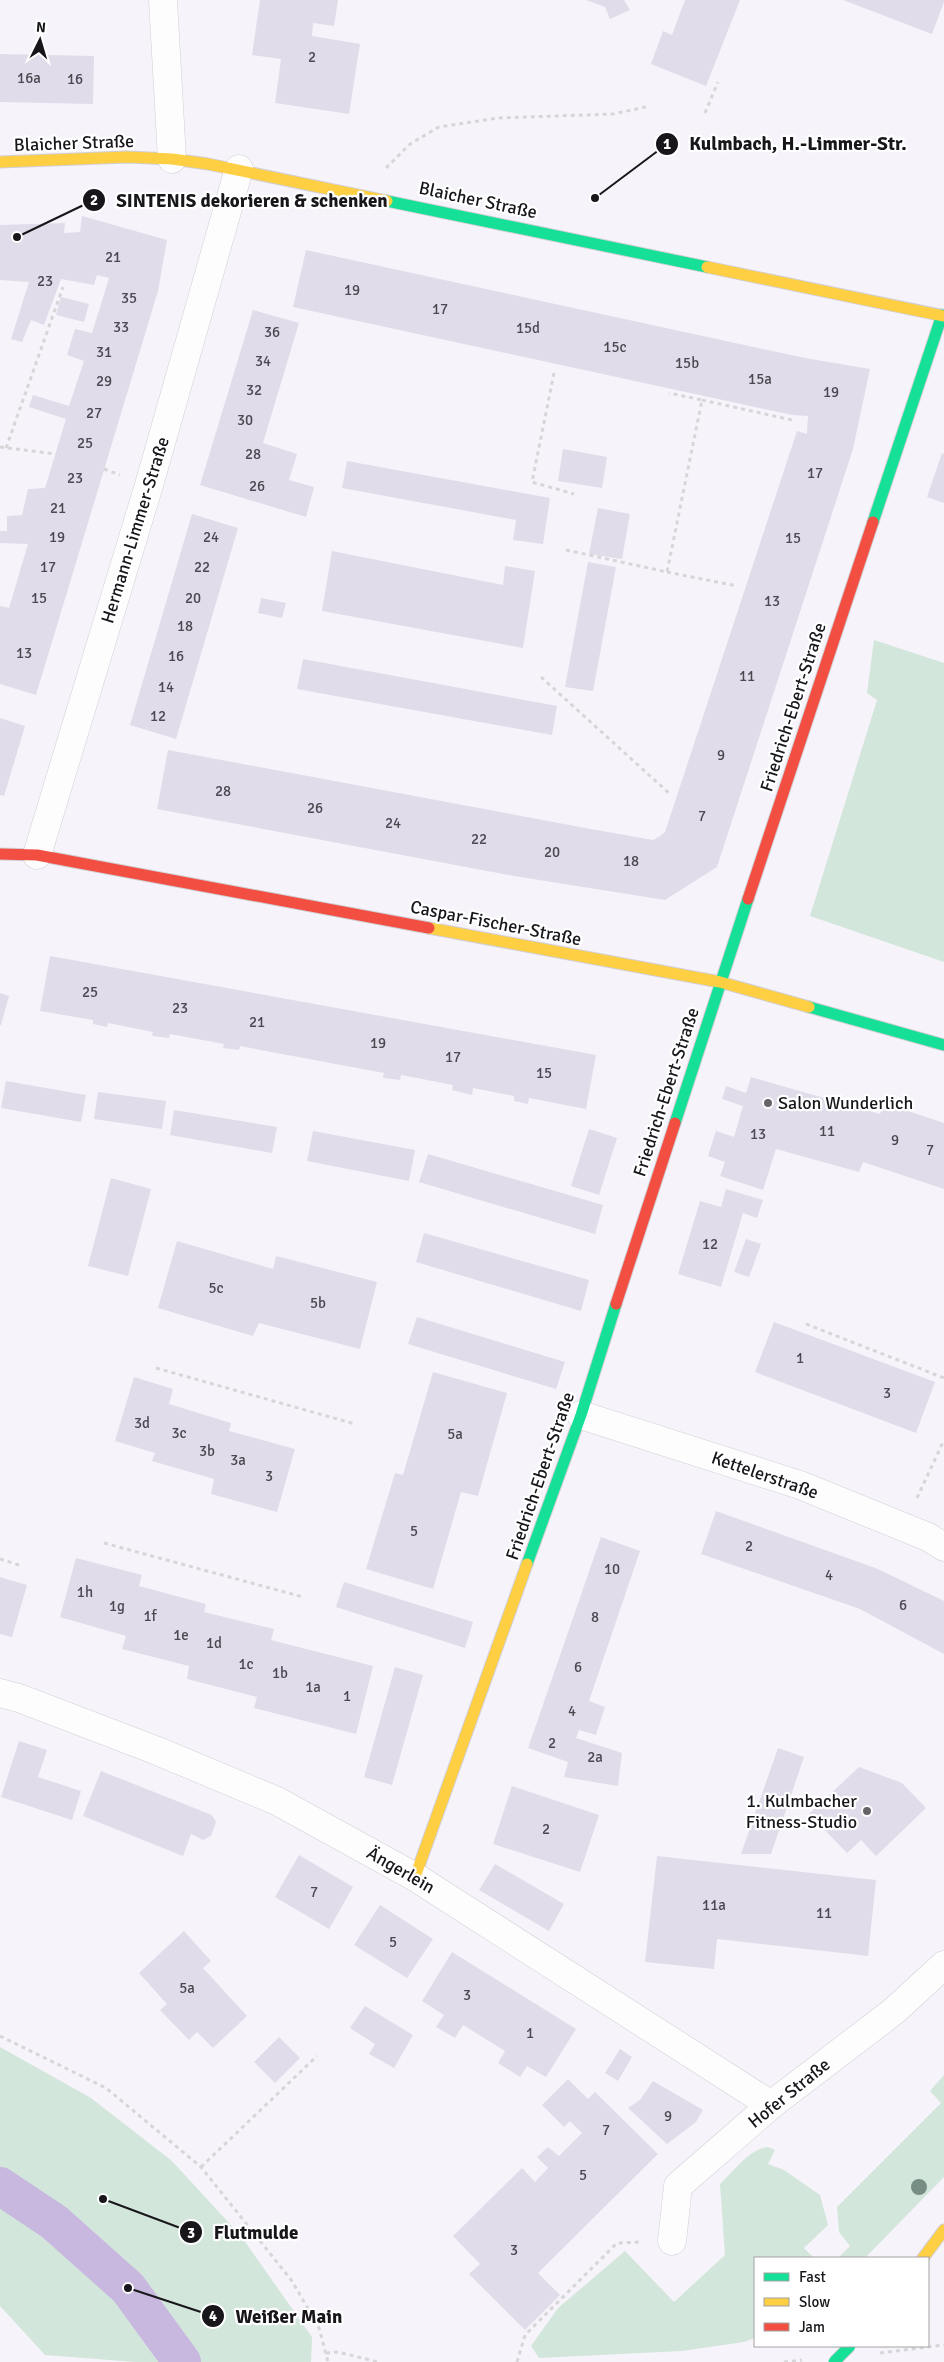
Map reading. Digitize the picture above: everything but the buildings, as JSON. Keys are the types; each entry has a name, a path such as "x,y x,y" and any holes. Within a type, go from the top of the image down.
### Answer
{"street":[{"path":"163,0 172,159"},
{"name":"Blaicher Straße","path":"0,162 127,157 172,159 240,169 943,316"},
{"name":"Hermann-Limmer-Straße","path":"37,855 149,485 240,169"},
{"name":"Friedrich-Ebert-Straße","path":"416,1877 581,1415 720,982 943,316"},
{"path":"0,854 37,855"},
{"name":"Caspar-Fischer-Straße","path":"37,855 720,982 944,1045"},
{"name":"Kettelerstraße","path":"581,1415 800,1485 944,1547"},
{"name":"Ängerlein","path":"0,1693 19,1698 155,1750 277,1801 416,1877 771,2105"},
{"name":"Hofer Straße","path":"672,2241 678,2186 771,2105 894,2011 944,1966"},
{"path":"924,2257 944,2230"},
{"path":"834,2362 849,2347"}],"path":[{"path":"704,113 718,82"},
{"path":"361,194 410,144 439,127 498,118 612,114 650,106"},
{"path":"6,448 63,287"},
{"path":"554,373 532,482 574,494"},
{"path":"668,393 792,420"},
{"path":"667,572 702,400"},
{"path":"0,447 55,454"},
{"path":"566,550 737,586"},
{"path":"541,677 670,794"},
{"path":"806,1324 944,1378"},
{"path":"156,1368 355,1424"},
{"path":"903,1528 944,1440"},
{"path":"104,1543 303,1597"},
{"path":"0,1559 19,1564"},
{"path":"0,2036 106,2088 201,2167 292,2281 319,2328 328,2362"},
{"path":"201,2167 317,2056"},
{"path":"517,2362 525,2335 616,2243 672,2241"},
{"path":"326,2353 338,2352 378,2362"}],"green space":[{"path":"874,640 944,663 944,962 810,916 877,700 867,693"},
{"path":"0,2047 91,2098 172,2161 241,2236 312,2337 311,2362 135,2362 45,2355 0,2306"},
{"path":"944,2075 944,2177 866,2257 839,2257 850,2246 839,2232 837,2207 941,2103 930,2091"},
{"path":"768,2147 775,2150 768,2164 784,2170 820,2195 828,2225 804,2248 813,2257 754,2257 754,2338 744,2342 682,2351 539,2358 531,2346 558,2308 625,2251 674,2302 725,2255 720,2184 742,2161 761,2149"}],"waterway":[{"path":"0,2186 54,2222 128,2288 182,2362"}],"traffic: fast":[{"path":"387,201 707,267"},
{"path":"873,522 942,315"},
{"path":"675,1123 748,899"},
{"path":"809,1007 944,1045"},
{"path":"527,1564 581,1415 616,1304"},
{"path":"834,2362 849,2347"}],"traffic: slow":[{"path":"0,162 127,157 172,159 208,164 387,201"},
{"path":"707,267 944,316"},
{"path":"429,928 720,982 809,1007"},
{"path":"415,1877 527,1564"},
{"path":"924,2257 944,2230"}],"traffic: jam":[{"path":"748,899 873,522"},
{"path":"0,854 37,855 429,928"},
{"path":"616,1304 675,1123"}],"place":[{"name":"Kulmbach, H.-Limmer-Str.","path":"595,198"},
{"name":"SINTENIS dekorieren & schenken","path":"17,237"},
{"name":"Salon Wunderlich","path":"768,1103"},
{"name":"1. Kulmbacher Fitness-Studio","path":"867,1811"},
{"name":"Flutmulde","path":"103,2199"},
{"name":"Weißer Main","path":"128,2288"}]}
